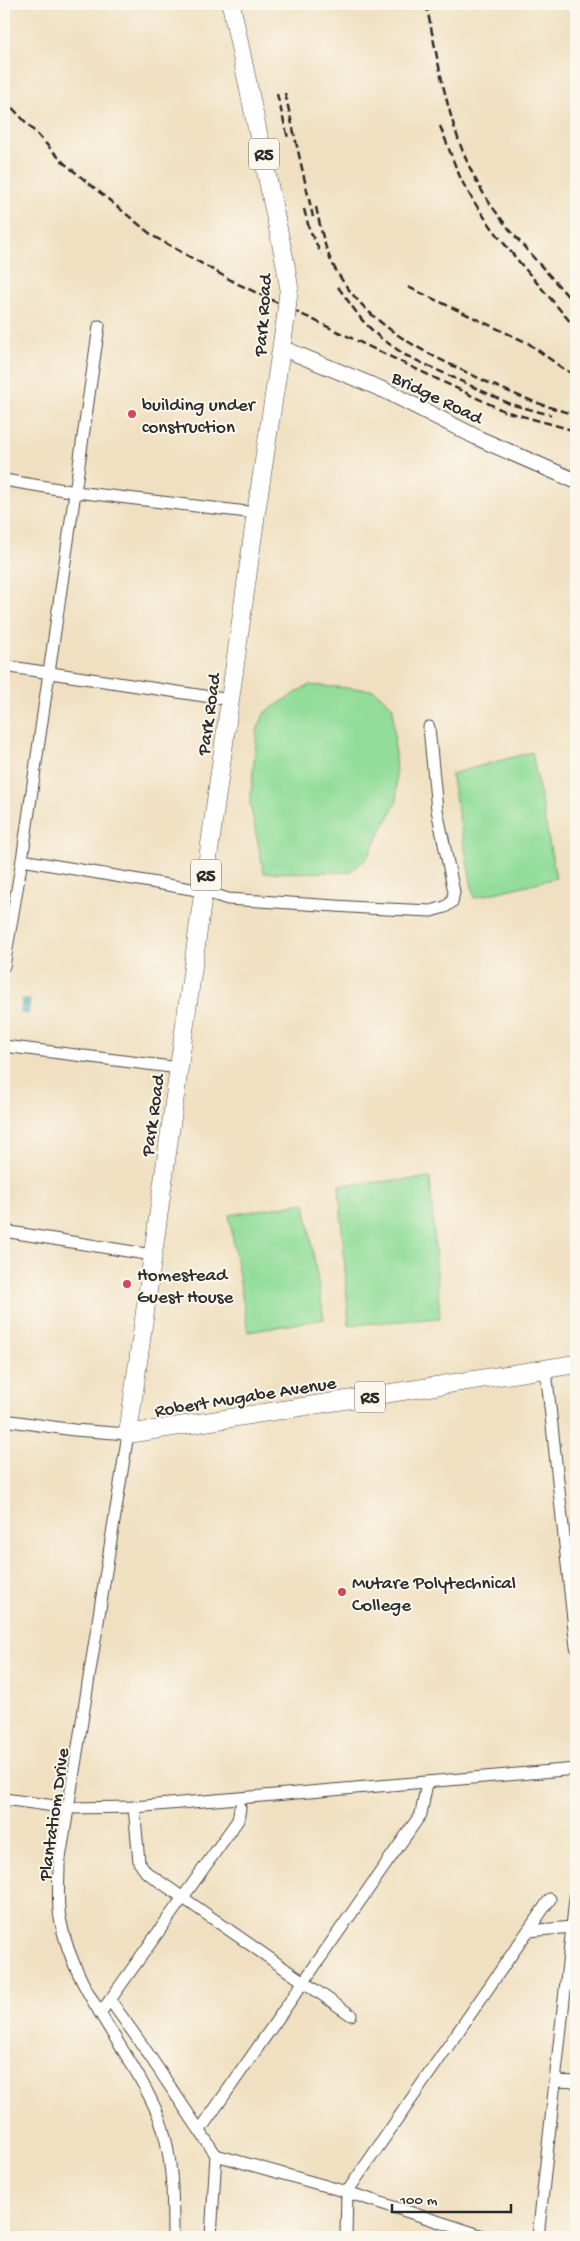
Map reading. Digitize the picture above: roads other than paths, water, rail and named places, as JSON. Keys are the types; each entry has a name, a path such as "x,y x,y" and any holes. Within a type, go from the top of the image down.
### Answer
{"highway":[{"name":"Park Road","path":"128,1434 256,513 282,348 288,287 285,262 231,4"},
{"name":"Robert Mugabe Avenue","path":"128,1434 576,1364"}],"main road":[{"name":"Bridge Road","path":"282,348 386,392 480,439 576,481"}],"street":[{"path":"4,966 22,860 99,326"},
{"path":"4,480 76,492 256,513"},
{"path":"4,666 231,700"},
{"path":"22,860 204,892 228,899 366,908 431,910 445,907 452,902 454,892 437,810 429,728"},
{"path":"4,1046 179,1068"},
{"path":"4,1232 152,1255"},
{"path":"546,1370 576,1647"},
{"path":"4,1420 74,1430 128,1434"},
{"name":"Plantatiom Drive","path":"128,1434 59,1865 59,1916 68,1948 82,1980 145,2088 159,2119 171,2179 172,2237"},
{"path":"4,1799 69,1808 134,1807 576,1769"},
{"path":"200,2130 421,1814 427,1783"},
{"path":"134,1807 139,1862 146,1872 351,2015"},
{"path":"100,2012 238,1820 240,1808"},
{"path":"538,2237 573,1953 572,1927 576,1890"},
{"path":"346,2237 347,2192 550,1899"},
{"path":"529,1931 572,1927"},
{"path":"110,2000 216,2155 212,2237"},
{"path":"556,2081 576,2082"},
{"path":"216,2155 347,2192 486,2237"}],"water":[{"path":"22,1000 30,1000 28,1014 21,1013"}],"railway":[{"path":"426,4 442,82 456,133 477,182 491,205 511,231 576,306"},
{"path":"285,93 313,217"},
{"path":"277,94 288,138"},
{"path":"4,99 64,163 153,236 236,283 504,411 576,431"},
{"path":"440,126 463,183 475,203 501,240 576,329"},
{"path":"316,207 324,241 333,265 349,290 379,321 431,355 470,374 522,397 576,415"},
{"path":"304,209 309,228 321,254"},
{"path":"338,287 362,320 378,336 405,355 510,404 551,415"},
{"path":"408,287 528,343 565,370 576,375"}],"place":[{"name":"building under construction","path":"132,414"},
{"name":"Homestead Guest House","path":"127,1284"},
{"name":"Mutare Polytechnical College","path":"342,1592"}]}
